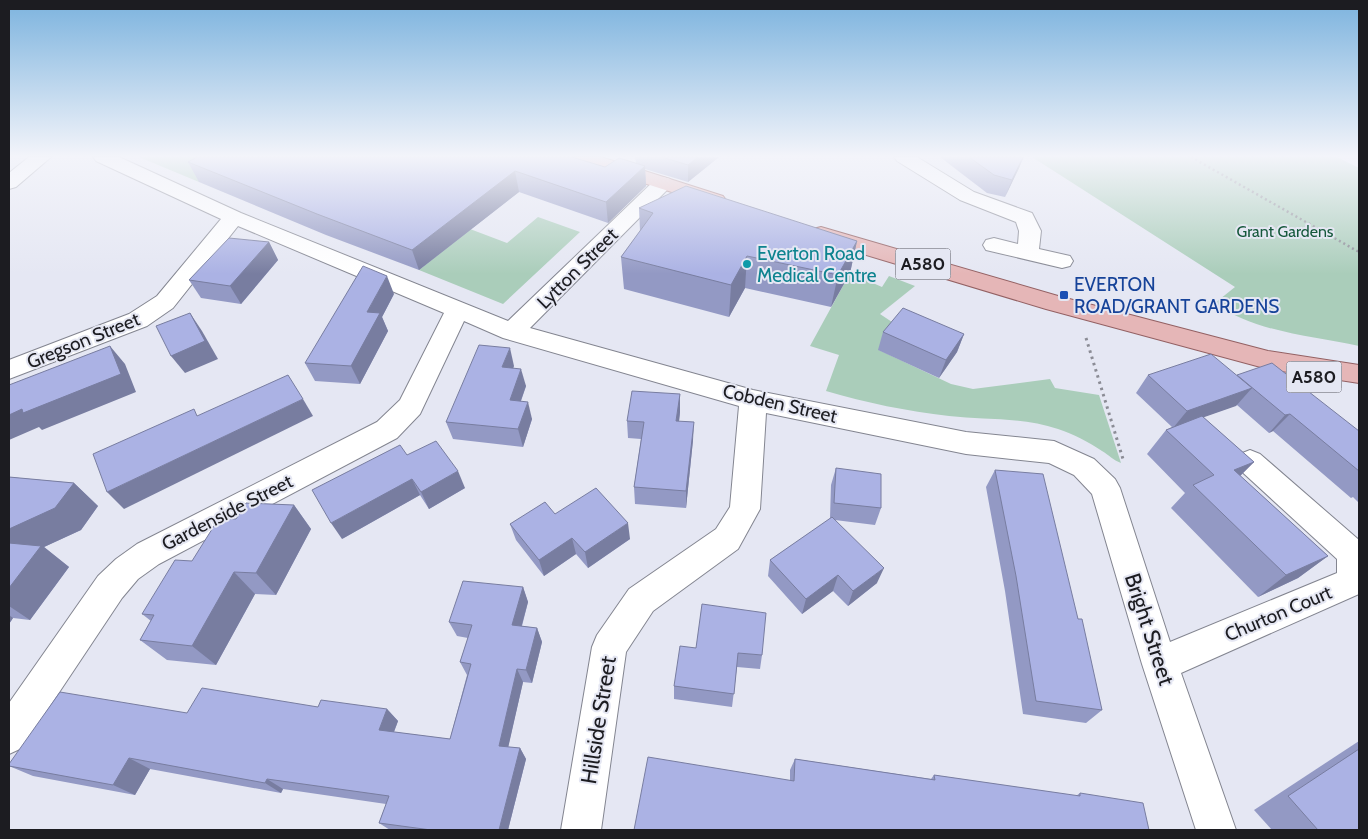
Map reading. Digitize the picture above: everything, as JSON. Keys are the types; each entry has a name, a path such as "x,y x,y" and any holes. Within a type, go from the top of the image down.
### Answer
{"main road":[{"path":"706,196 739,207"},
{"name":"A580","path":"806,228 872,250 1077,309 1268,360 1359,393"},
{"name":"A580","path":"1268,360 1359,374"}],"street":[{"name":"Cobden Street","path":"190,196 512,332 753,400 966,442 1054,452"},
{"name":"Lytton Street","path":"512,332 649,196"},
{"path":"967,196 1024,218 1029,224 1031,234 1027,253"},
{"name":"Gregson Street","path":"9,370 138,320 151,312 164,302 234,216"},
{"path":"994,245 1062,261"},
{"name":"Gardenside Street","path":"9,735 110,587 127,568 148,554 387,430 410,407 457,310"},
{"name":"Hillside Street","path":"581,830 609,647 641,600 727,539 745,509 753,400"},
{"name":"Bright Street","path":"1054,452 1084,467 1105,488 1160,664 1216,830"},
{"name":"Churton Court","path":"1160,664 1354,581 1352,553 1250,462"}],"path":[{"path":"1260,196 1359,252"},
{"path":"1077,309 1126,469 1105,488"}],"green space":[{"name":"Grant Gardens","path":"1093,196 1359,196 1359,346 1284,332 1247,321 1230,313 1215,303 1235,287"},
{"path":"538,217 580,232 503,304 419,270 470,229 507,243"},
{"path":"850,273 882,287 889,276 915,286 880,314 898,326 879,350 951,384 973,389 1050,379 1055,388 1099,395 1121,463 1081,438 1045,425 1031,422 918,412 871,403 826,391 839,355 810,346"}],"building":[{"path":"273,196 482,196 412,250"},
{"path":"589,196 612,196 606,202"},
{"path":"664,196 718,196 857,241 838,275 747,256 731,285 621,257 653,213 639,208"},
{"path":"229,238 269,242 230,286 189,280"},
{"path":"363,266 387,276 367,312 380,313 351,366 305,363"},
{"path":"903,308 964,334 946,360 883,332"},
{"path":"190,313 205,341 171,356 156,326"},
{"path":"479,345 510,348 502,367 521,369 510,400 528,402 518,429 446,422"},
{"path":"110,346 121,374 23,413 22,409 9,415 9,385"},
{"path":"1211,354 1252,388 1187,411 1148,375"},
{"path":"1272,363 1359,431 1359,471 1290,414 1285,415 1237,375"},
{"path":"288,375 303,399 107,492 93,454 194,409 197,416"},
{"path":"632,391 680,394 676,421 694,422 686,491 634,487 644,422 627,421"},
{"path":"1202,416 1254,462 1234,470 1328,556 1286,575 1193,485 1214,475 1166,430"},
{"path":"436,441 458,471 421,492 412,479 331,523 312,490 400,445 407,455"},
{"path":"836,468 881,474 881,508 834,503"},
{"path":"995,470 1043,474 1078,619 1082,619 1102,710 1036,701 1016,576"},
{"path":"9,477 74,483 55,508 9,529"},
{"path":"596,488 628,523 585,552 572,538 539,560 510,524 545,502 555,514"},
{"path":"246,503 294,505 256,573 234,572 192,646 140,640 154,615 142,614 175,560 192,561 219,518 236,519"},
{"path":"832,517 884,568 853,591 838,575 806,599 770,560"},
{"path":"9,543 41,546 9,588"},
{"path":"463,581 523,587 512,625 537,628 526,670 517,669 499,746 520,748 499,830 431,830 379,823 389,796 267,779 265,783 129,758 113,785 9,766 60,692 187,713 202,688 318,707 321,700 387,709 379,730 450,739 471,664 460,662 472,625 449,622"},
{"path":"702,604 766,613 762,655 738,653 734,694 674,686 680,646 696,648"},
{"path":"1359,749 1359,830 1318,830 1288,796"},
{"path":"648,757 794,781 795,759 935,780 934,775 1080,796 1080,793 1143,803 1149,830 634,830"}],"place":[{"name":"Everton Road Medical Centre","path":"747,264"},
{"name":"EVERTON ROAD/GRANT GARDENS","path":"1064,295"}]}
